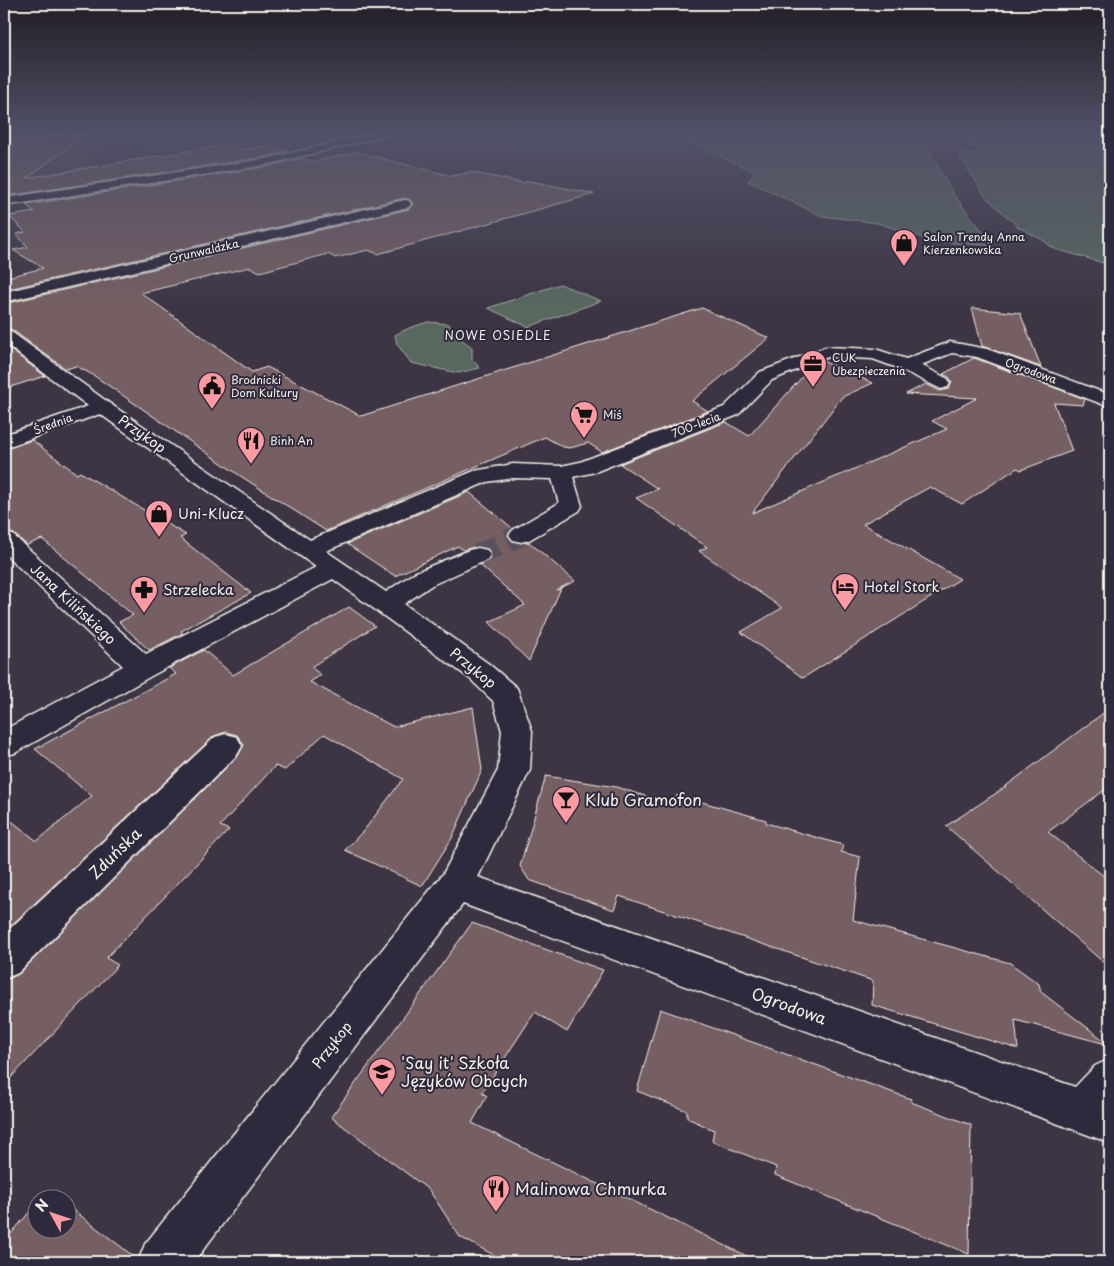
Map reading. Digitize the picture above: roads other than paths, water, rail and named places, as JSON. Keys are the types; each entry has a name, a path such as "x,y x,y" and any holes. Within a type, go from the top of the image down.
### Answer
{"street":[{"path":"4,202 75,191"},
{"name":"Grunwaldzka","path":"4,297 405,204"},
{"name":"Przykop","path":"4,335 102,407 386,604 479,671 506,696 517,731 514,770 456,885 163,1262"},
{"name":"Ogrodowa","path":"906,366 950,347 981,352 1110,401"},
{"name":"700-lecia","path":"308,550 482,476 513,471 561,473 587,467 731,411 766,376 826,352 874,354 906,366 941,383"},
{"name":"Średnia","path":"4,442 102,407"},
{"path":"521,535 571,506 561,473"},
{"name":"Jana Kilińskiego","path":"4,540 142,668"},
{"path":"386,604 423,579 478,555"},
{"path":"4,744 142,668 334,568"},
{"name":"Zduńska","path":"4,960 226,746"},
{"name":"Ogrodowa","path":"456,885 1101,1105"}],"tunnel":[{"path":"478,555 521,535"}],"place":[{"name":"Salon Trendy Anna Kierzenkowska","path":"904,267"},
{"name":"CUK Ubezpieczenia","path":"813,388"},
{"name":"Brodnicki Dom Kultury","path":"212,410"},
{"name":"Miś","path":"584,439"},
{"name":"Binh An","path":"251,465"},
{"name":"Uni-Klucz","path":"159,538"},
{"name":"Hotel Stork","path":"845,611"},
{"name":"Strzelecka","path":"144,614"},
{"name":"Klub Gramofon","path":"566,824"},
{"name":"'Say it' Szkoła Języków Obcych","path":"382,1096"},
{"name":"Malinowa Chmurka","path":"496,1213"}],"district":[{"name":"NOWE OSIEDLE","path":"498,336"}]}
